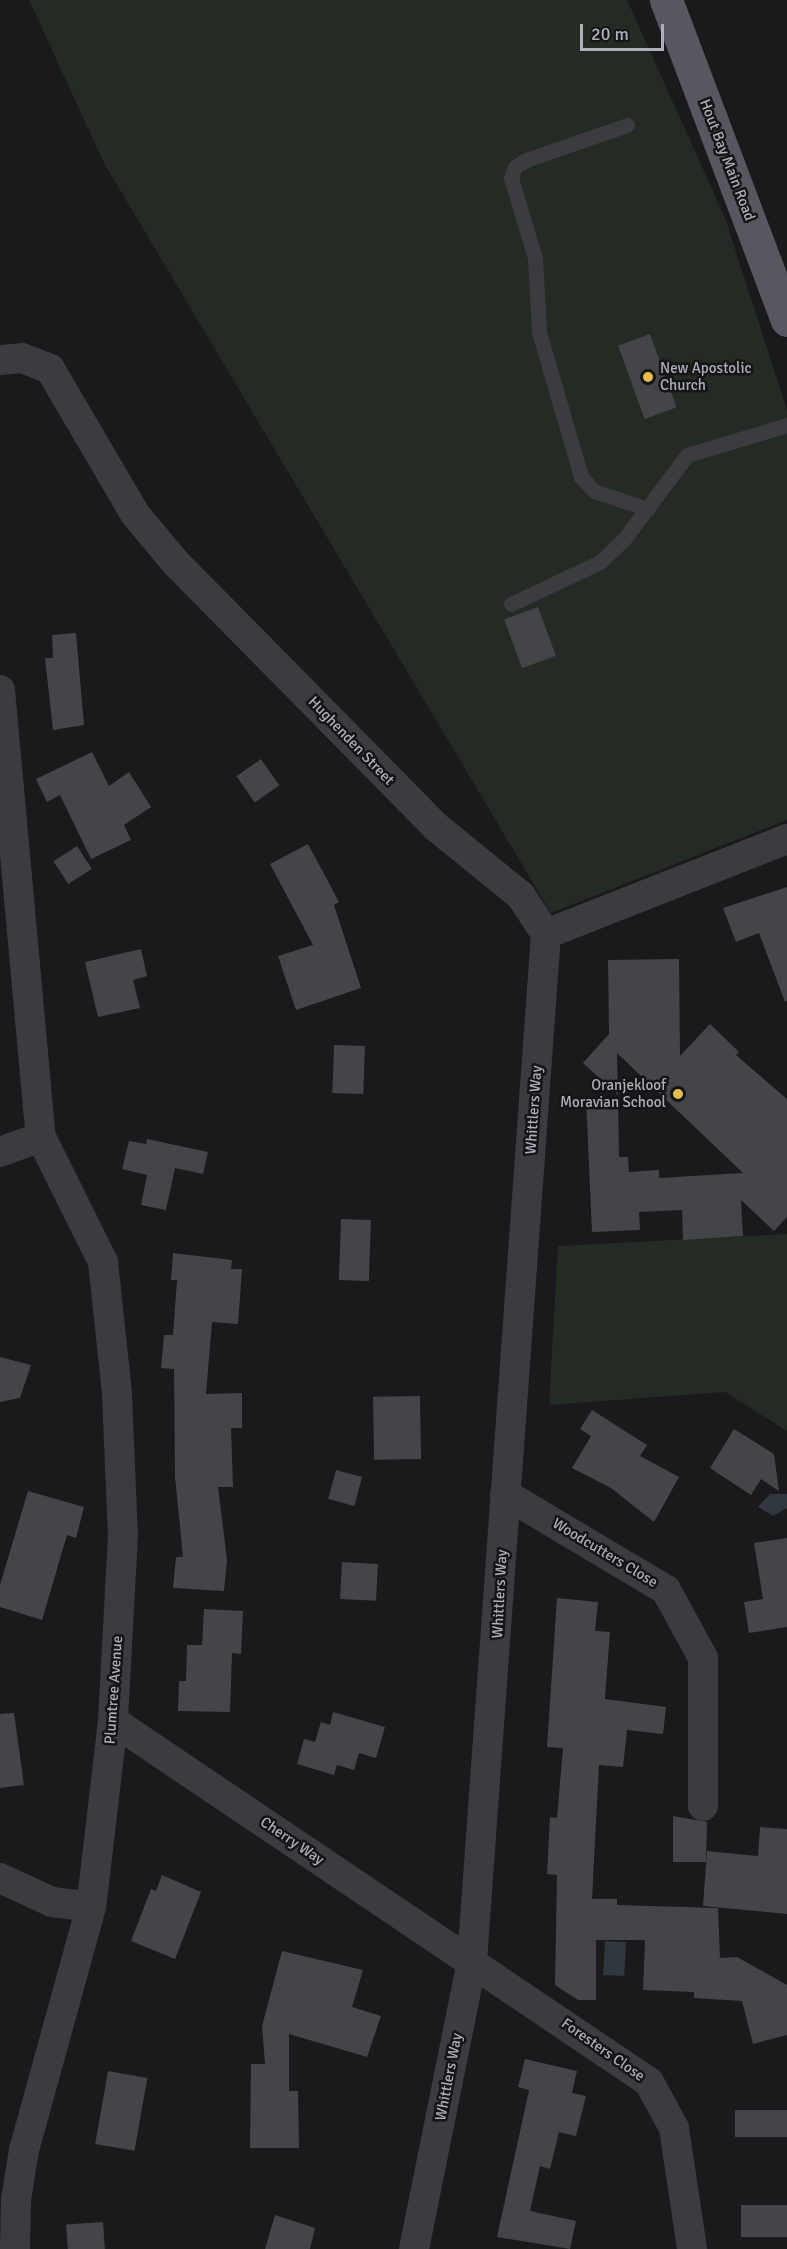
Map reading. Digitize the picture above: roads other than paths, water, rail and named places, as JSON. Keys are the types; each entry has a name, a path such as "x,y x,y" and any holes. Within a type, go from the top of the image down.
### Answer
{"main road":[{"name":"Hout Bay Main Road","path":"666,0 787,320"}],"street":[{"name":"Hughenden Street","path":"0,360 22,358 50,369 135,514 175,562 435,826 521,896 546,934"},
{"path":"0,690 41,1137 0,1152"},
{"path":"546,934 787,839"},
{"name":"Whittlers Way","path":"414,2249 472,1961 497,1664 505,1494 546,934"},
{"name":"Plumtree Avenue","path":"15,2249 24,2150 91,1907 113,1721 123,1535 117,1394 103,1262 41,1137"},
{"name":"Woodcutters Close","path":"505,1494 666,1590 703,1658 703,1806"},
{"name":"Cherry Way","path":"113,1721 472,1961"},
{"path":"0,1878 52,1902 91,1907"},
{"name":"Foresters Close","path":"472,1961 639,2073 658,2093 674,2128 692,2249"}],"lane":[{"path":"627,125 526,160 515,167 511,178 535,258 539,332 581,477 594,491 648,509"},
{"path":"511,604 600,562 648,509 687,456 787,425"}],"place":[{"name":"New Apostolic Church","path":"648,377"},
{"name":"Oranjekloof Moravian School","path":"678,1094"}]}
